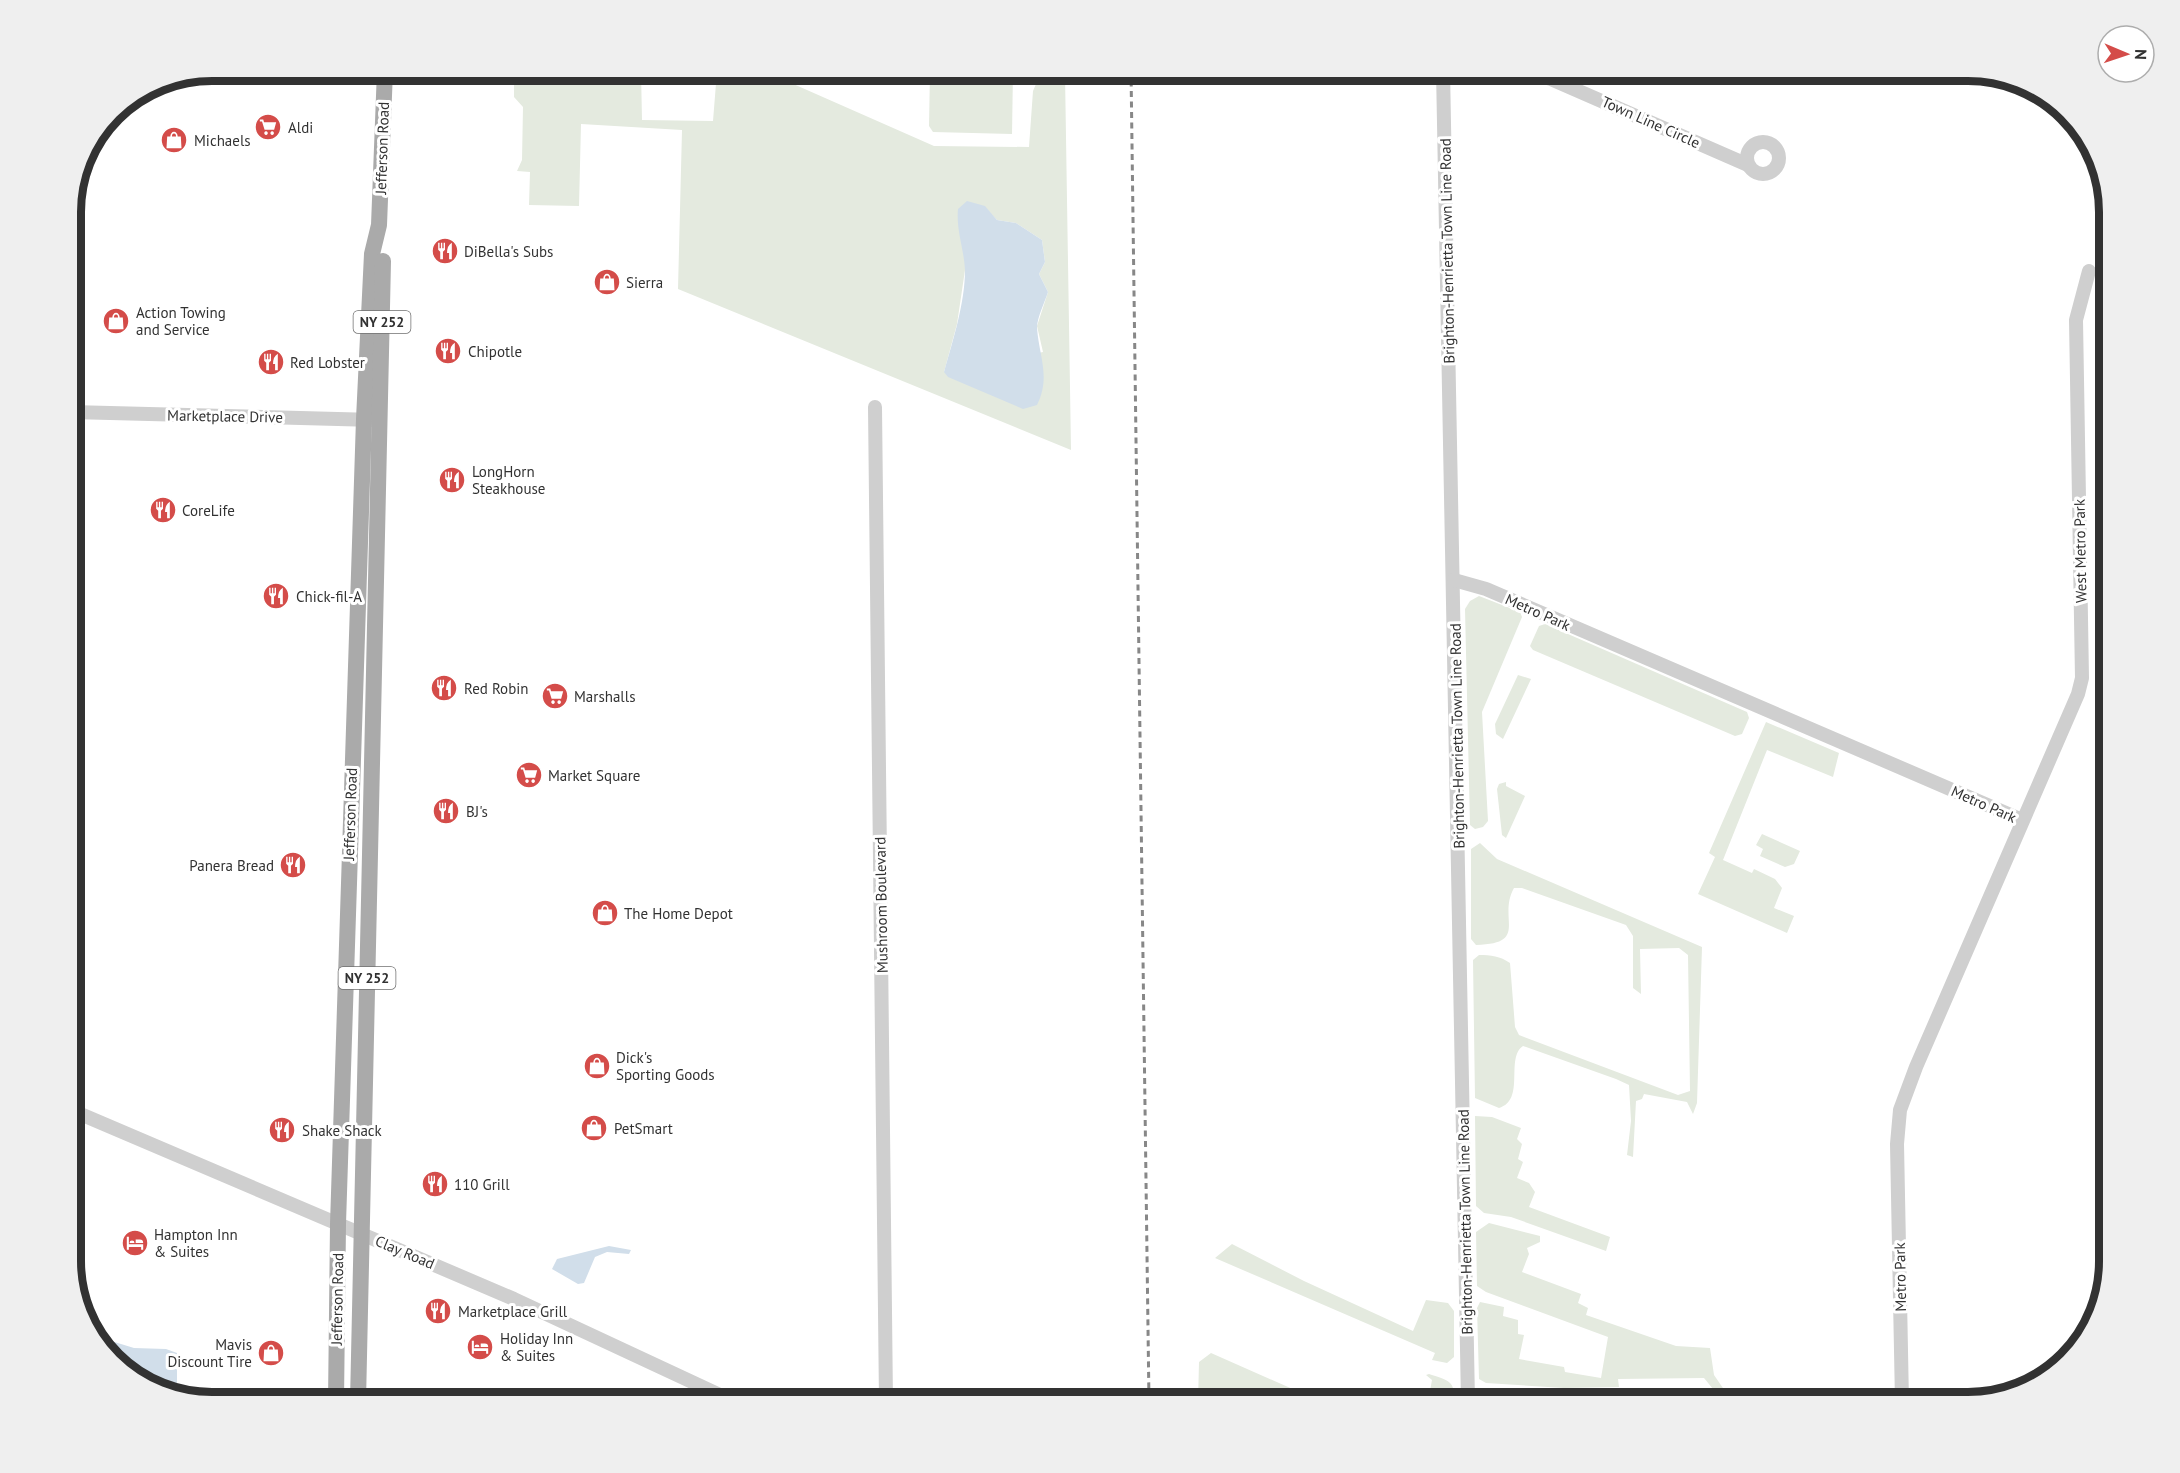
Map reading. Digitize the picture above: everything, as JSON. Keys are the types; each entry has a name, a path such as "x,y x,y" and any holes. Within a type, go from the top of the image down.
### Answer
{"main road":[{"name":"Jefferson Road","path":"358,1392 372,419 372,255 379,225 385,81"},
{"name":"Jefferson Road","path":"336,1392 338,1224 372,419"}],"street":[{"name":"Brighton-Henrietta Town Line Road","path":"1443,81 1468,1392"},
{"name":"Town Line Circle","path":"1556,81 1748,165"},
{"name":"West Metro Park","path":"2022,820 2078,694 2082,678 2076,320 2089,271"},
{"name":"Mushroom Boulevard","path":"875,407 886,1392"},
{"name":"Marketplace Drive","path":"81,412 372,419"},
{"name":"Metro Park","path":"1454,580 1486,589 2022,820 1900,1110 1897,1144 1902,1392"},
{"name":"Clay Road","path":"81,1114 514,1299 714,1392"}],"shaded area":[{"path":"514,81 641,81 642,120 713,121 716,81 787,81 934,146 1029,147 1033,91 1037,81 1065,81 1071,450 678,289 682,130 581,124 579,206 529,205 530,172 517,171 522,160 523,107 514,97","holes":["984,206 997,220 1016,223 1042,240 1045,262 1039,274 1048,292 1037,326 1043,352 944,372 957,324 965,270"]},
{"path":"930,81 1013,81 1012,134 933,132 929,126"},
{"path":"967,201 985,206 997,220 1016,223 1042,240 1045,262 1039,274 1048,292 1037,324 1044,376 1037,405 1023,409 948,377 944,372 963,295 965,270 958,209"},
{"path":"1479,596 1520,612 1522,617 1482,712 1488,821 1483,827 1475,829 1470,825 1465,609 1470,601"},
{"path":"1545,624 1747,712 1749,718 1742,734 1735,736 1533,650 1530,646 1539,626"},
{"path":"1518,675 1531,679 1503,739 1496,734 1495,724"},
{"path":"1766,722 1839,753 1833,777 1767,750 1723,860 1752,873 1754,869 1775,879 1782,888 1774,908 1794,916 1787,933 1698,894 1715,857 1709,853"},
{"path":"1506,782 1506,786 1525,796 1506,838 1502,835 1497,789 1499,784"},
{"path":"1762,834 1800,851 1794,864 1785,867 1760,856 1763,849 1756,845"},
{"path":"1480,843 1497,859 1702,947 1697,1103 1693,1114 1687,1102 1644,1094 1642,1099 1636,1101 1633,1157 1627,1155 1631,1121 1629,1085 1616,1079 1523,1046 1515,1060 1514,1088 1507,1104 1499,1108 1475,1098 1473,960 1479,955 1488,955 1499,957 1510,963 1515,1027 1519,1035 1678,1095 1690,1091 1688,955 1679,948 1640,949 1641,994 1633,988 1633,936 1626,925 1522,888 1514,888 1510,899 1507,934 1502,940 1476,945 1471,939 1471,849"},
{"path":"1475,1116 1492,1117 1521,1128 1517,1139 1522,1144 1518,1159 1523,1162 1517,1178 1529,1183 1535,1192 1529,1207 1610,1237 1606,1251 1511,1217 1484,1213 1476,1206"},
{"path":"1489,1223 1540,1236 1540,1242 1527,1248 1529,1254 1522,1272 1581,1294 1578,1303 1588,1308 1586,1315 1676,1346 1710,1348 1714,1375 1725,1392 1713,1392 1704,1378 1618,1379 1619,1387 1564,1388 1486,1383 1479,1379 1477,1308 1480,1302 1504,1307 1503,1316 1518,1320 1518,1334 1524,1335 1519,1359 1564,1367 1565,1372 1601,1378 1608,1337 1486,1292 1477,1286 1476,1232"},
{"path":"1232,1244 1304,1281 1413,1331 1426,1300 1448,1303 1454,1311 1454,1357 1447,1363 1432,1360 1435,1353 1215,1258"},
{"path":"609,1246 631,1250 629,1254 607,1252 595,1257 584,1283 578,1284 552,1269 557,1259"},
{"path":"108,1341 134,1348 166,1349 177,1353 177,1387 139,1370"},
{"path":"1211,1353 1299,1392 1198,1392 1199,1362"},
{"path":"1426,1375 1450,1382 1453,1392 1430,1392 1432,1380"}],"railway":[{"path":"1131,81 1149,1392"}],"place":[{"name":"Aldi","path":"268,127"},
{"name":"Michaels","path":"174,140"},
{"name":"DiBella's Subs","path":"445,251"},
{"name":"Sierra","path":"607,282"},
{"name":"Action Towing and Service","path":"116,321"},
{"name":"Chipotle","path":"448,351"},
{"name":"Red Lobster","path":"271,362"},
{"name":"LongHorn Steakhouse","path":"452,480"},
{"name":"CoreLife","path":"163,510"},
{"name":"Chick-fil-A","path":"276,596"},
{"name":"Red Robin","path":"444,688"},
{"name":"Marshalls","path":"555,696"},
{"name":"Market Square","path":"529,775"},
{"name":"BJ's","path":"446,811"},
{"name":"Panera Bread","path":"293,865"},
{"name":"The Home Depot","path":"605,913"},
{"name":"Dick's Sporting Goods","path":"597,1066"},
{"name":"PetSmart","path":"594,1128"},
{"name":"Shake Shack","path":"282,1130"},
{"name":"110 Grill","path":"435,1184"},
{"name":"Hampton Inn & Suites","path":"135,1243"},
{"name":"Marketplace Grill","path":"438,1311"},
{"name":"Holiday Inn & Suites","path":"480,1347"},
{"name":"Mavis Discount Tire","path":"271,1353"}]}
